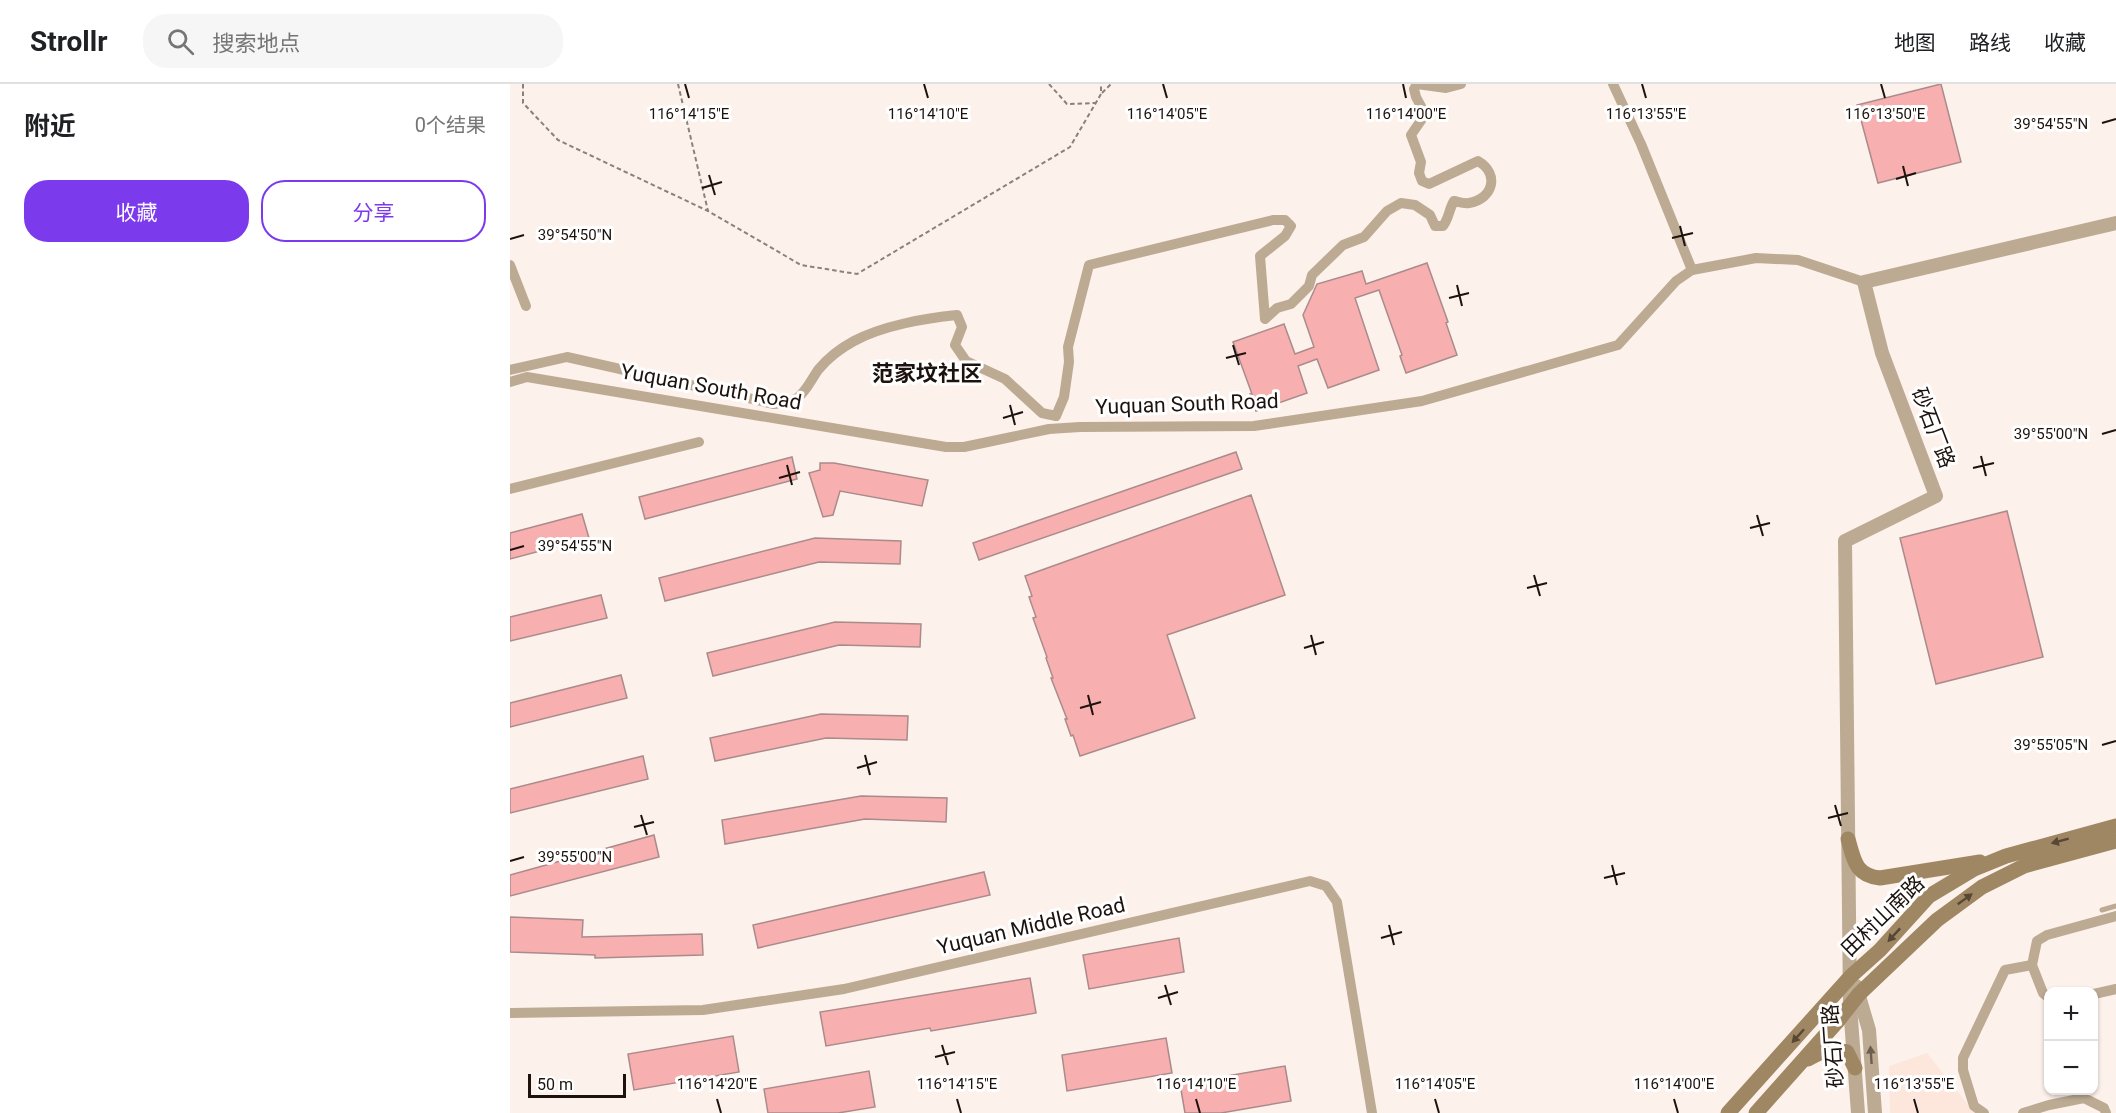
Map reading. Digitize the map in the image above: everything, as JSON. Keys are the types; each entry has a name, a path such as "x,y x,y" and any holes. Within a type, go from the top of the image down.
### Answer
{"main road":[{"name":"田村山南路","path":"1728,1113 1851,976 1880,950 1929,896 1974,869 2006,856 2116,826"},
{"path":"1848,839 1857,867 1867,876 1873,877 1968,864 2006,856"},
{"name":"田村山南路","path":"1756,1113 1801,1064 1854,1000 1937,920 1982,887 2024,866 2116,841"},
{"path":"1801,1064 1822,1051 1838,1049 1847,1052 1855,1068"}],"street":[{"path":"510,370 567,357 774,404 789,403 810,385 829,358 853,341 934,318 957,315 962,327 956,345 966,361 1005,379 1042,413 1056,416 1064,397 1069,362 1068,347 1089,265 1273,220 1285,220 1291,226 1285,236 1260,256 1265,319 1277,308 1291,304 1309,286 1312,275 1343,245 1364,237 1388,211 1401,203 1415,205 1430,215 1435,226 1443,226 1448,221 1450,208 1454,201 1467,204 1482,199 1490,191 1490,172 1486,166 1478,161 1429,184 1422,181 1419,173 1421,162 1411,135 1422,119 1424,110 1416,97 1414,89 1417,84 1446,88 1461,84"},
{"path":"1613,84 1641,144 1692,270"},
{"path":"1864,282 2116,223"},
{"name":"Yuquan South Road","path":"510,382 527,377 946,447 964,447 1049,429 1254,426 1422,401 1618,345 1676,281 1692,270 1756,258 1798,260 1864,282"},
{"path":"510,265 526,306"},
{"name":"砂石厂路","path":"1858,1113 1851,976 1845,541 1936,496 1882,353 1864,282"},
{"path":"510,489 699,442"},
{"name":"Yuquan Middle Road","path":"510,1013 703,1010 844,989 1310,881 1326,885 1338,902 1372,1113"},
{"path":"2044,994 2032,965 2037,941 2047,935 2116,916"},
{"path":"1984,1113 1974,1107 1963,1070 1963,1058 2005,970 2032,965"},
{"path":"2098,993 2116,989"},
{"name":"砂石厂路","path":"1854,1000 1869,1030 1875,1113"},
{"path":"2023,1113 2084,1098 2104,1108 2106,1113"}],"lane":[{"path":"2102,910 2116,906"}],"path":[{"path":"523,84 523,103 558,140 708,212 801,265 857,274 1070,147 1101,94 1111,84"},
{"path":"678,84 708,212"},
{"path":"1048,84 1067,104 1096,103"},
{"path":"1101,84 1101,94"}],"shaded area":[{"path":"1927,1053 1975,1113 1890,1113 1889,1066"}],"building":[{"path":"1941,84 1961,162 1878,183 1857,105"},
{"path":"1427,263 1457,355 1406,373 1379,290 1355,298 1379,370 1328,388 1317,359 1298,366 1307,393 1256,411 1233,342 1284,324 1295,354 1314,347 1303,315 1317,284 1362,271 1366,284"},
{"path":"1236,452 1242,469 979,560 973,543"},
{"path":"792,457 797,479 645,519 639,497"},
{"path":"820,463 834,463 928,480 922,506 840,491 833,515 823,517 809,473 820,470"},
{"path":"1251,495 1285,595 1167,635 1195,718 1080,756 1051,678 1053,678 1047,657 1033,618 1036,617 1029,597 1032,596 1025,576"},
{"path":"2007,511 2043,657 1936,684 1900,538"},
{"path":"582,514 589,538 510,559 510,533"},
{"path":"815,538 901,541 900,564 819,562 665,601 659,578"},
{"path":"601,595 607,618 510,641 510,617"},
{"path":"835,622 921,624 920,647 839,645 713,676 707,653"},
{"path":"621,675 627,698 510,727 510,703"},
{"path":"821,714 908,716 907,740 826,738 715,761 710,738"},
{"path":"643,756 648,779 510,813 510,789"},
{"path":"861,796 947,798 946,822 865,819 725,844 722,820"},
{"path":"654,835 659,857 510,896 510,875"},
{"path":"984,872 990,895 758,948 753,925"},
{"path":"510,917 583,920 582,937 702,934 703,955 595,958 595,955 510,952"},
{"path":"1179,938 1184,972 1089,989 1083,955"},
{"path":"1030,978 1036,1013 826,1046 820,1012"},
{"path":"733,1036 739,1072 634,1090 628,1054"},
{"path":"1166,1038 1172,1073 1067,1091 1062,1055"},
{"path":"1285,1066 1291,1101 1221,1113 1185,1113 1180,1084"},
{"path":"869,1071 875,1107 838,1113 768,1113 764,1089"}],"district":[{"name":"范家坟社区","path":"927,373"}]}
